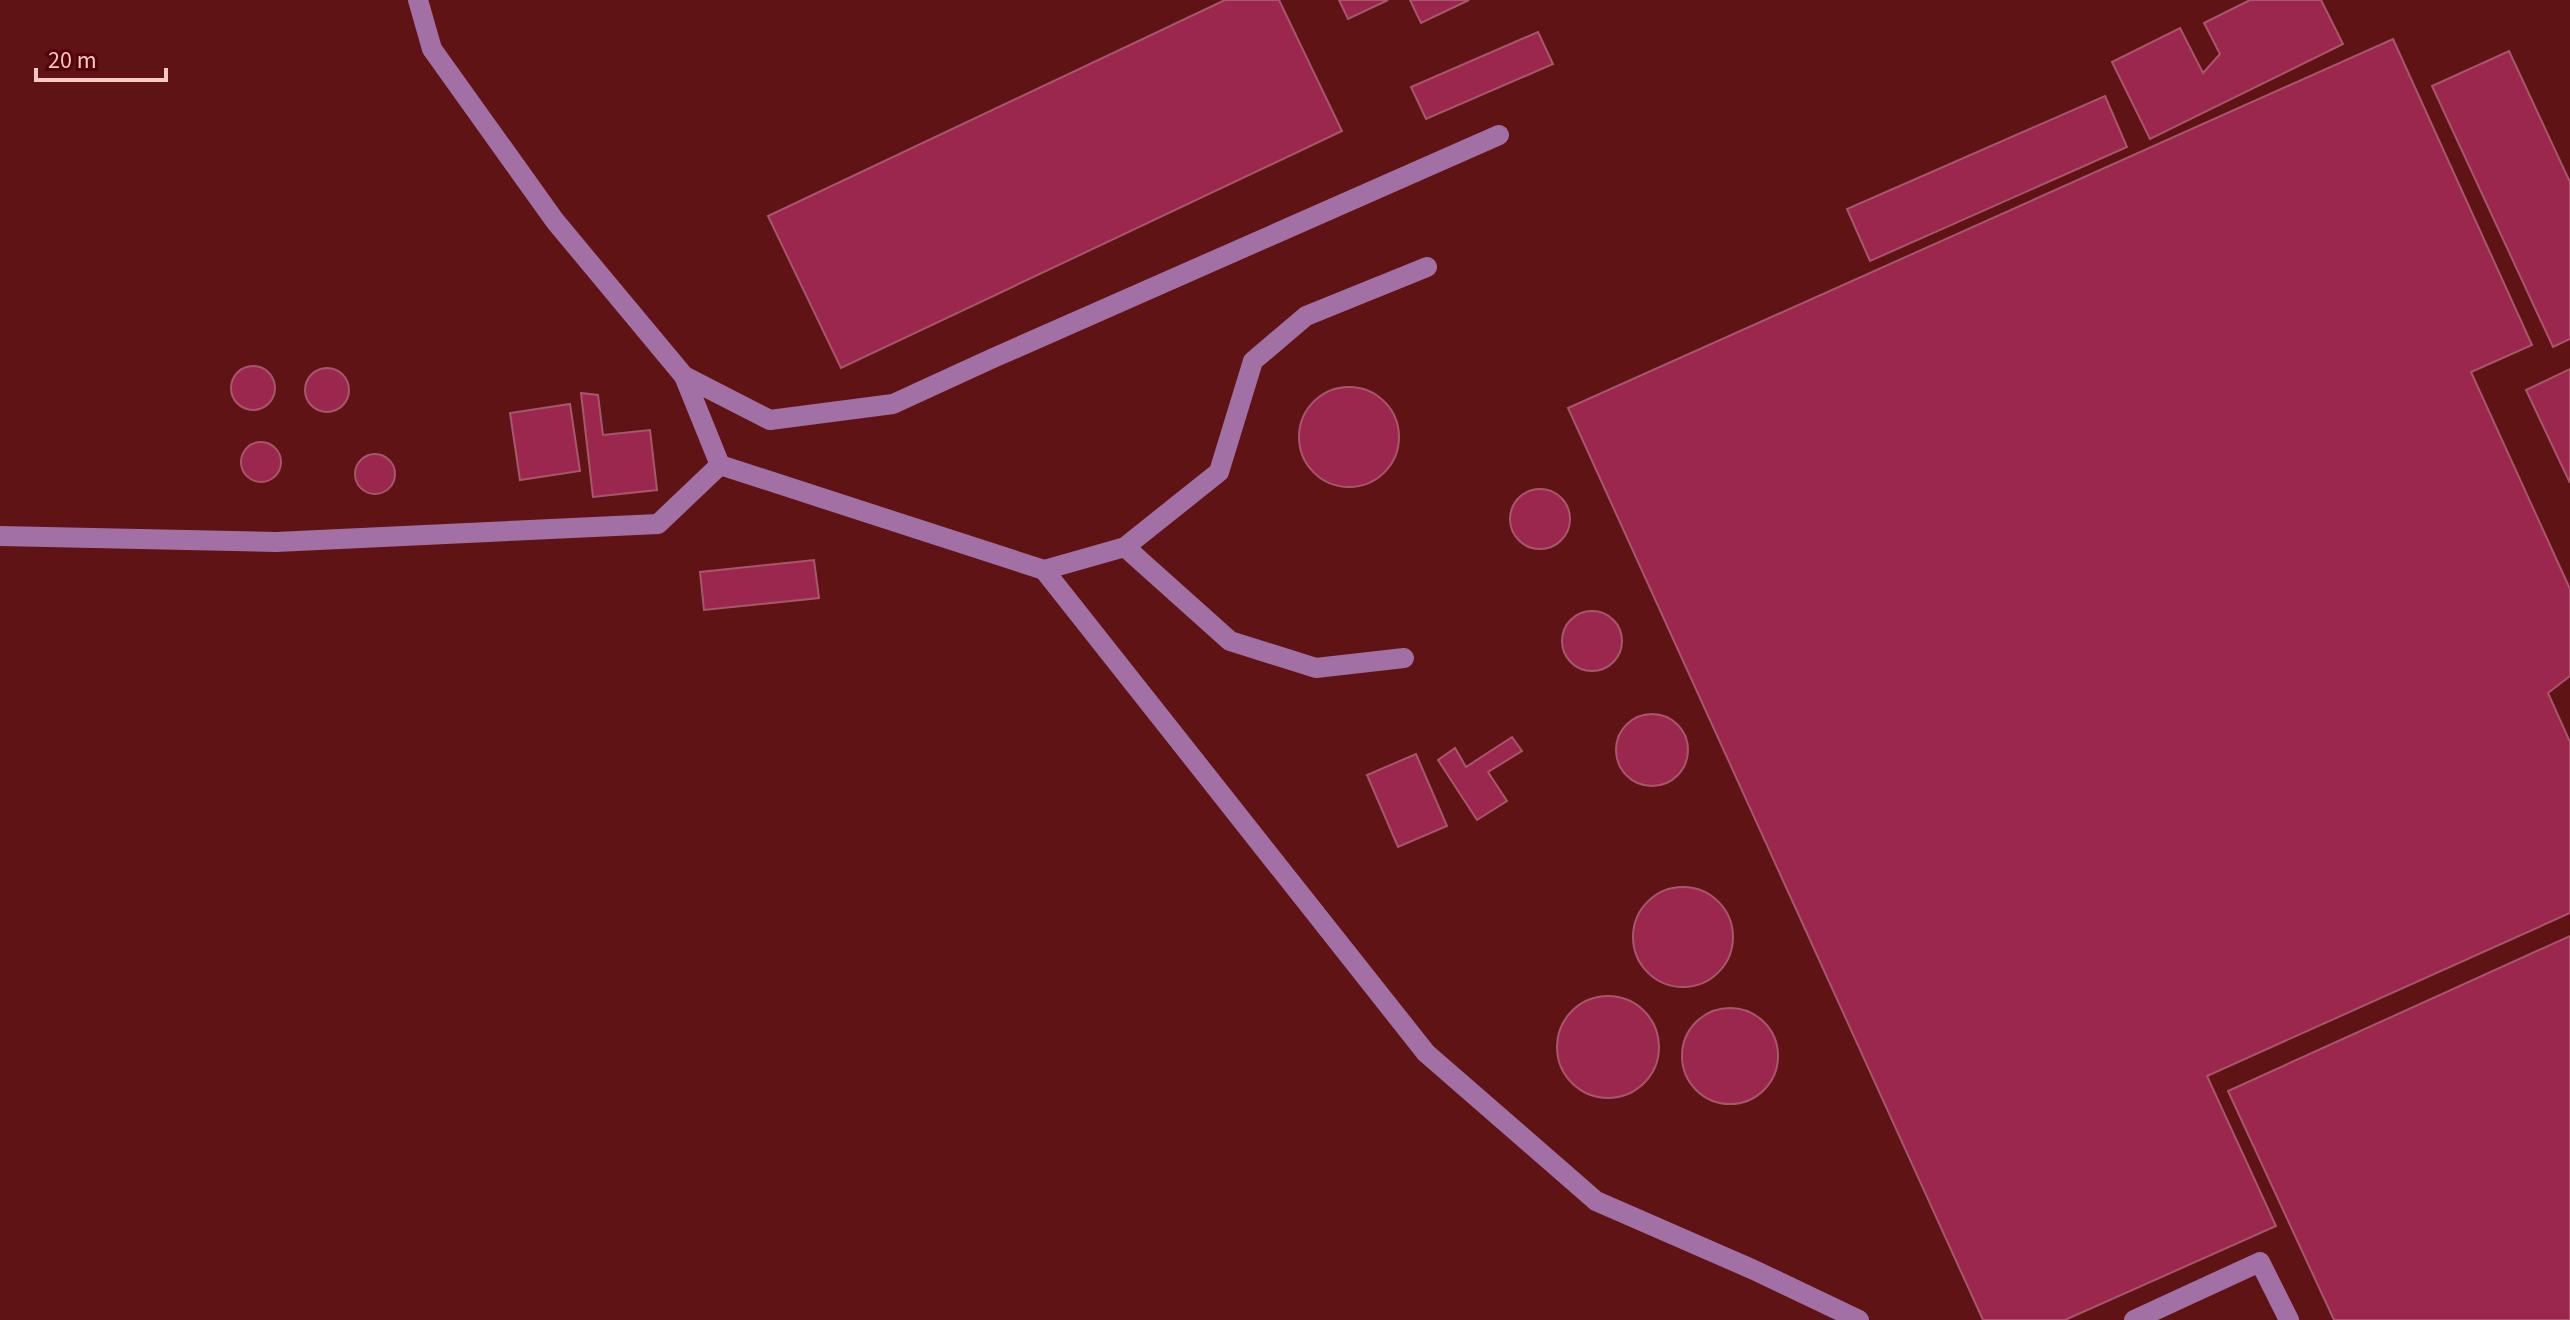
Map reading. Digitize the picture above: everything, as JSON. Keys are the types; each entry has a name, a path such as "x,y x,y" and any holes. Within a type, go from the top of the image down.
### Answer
{"lane":[{"path":"418,0 432,49 555,221 684,376 720,465"},
{"path":"684,376 770,420 893,404 1499,135"},
{"path":"1044,570 1125,547 1219,472 1253,361 1306,316 1427,267"},
{"path":"0,536 276,542 658,524 720,465"},
{"path":"720,465 1044,570 1426,1053 1596,1201 1859,1320"},
{"path":"1125,547 1230,641 1316,668 1404,658"},
{"path":"2134,1320 2260,1262 2289,1320"}],"building":[{"path":"1225,0 1279,0 1342,131 841,368 768,216"},
{"path":"1339,0 1388,0 1348,19"},
{"path":"1410,0 1469,0 1421,23"},
{"path":"2250,0 2321,0 2343,44 2150,139 2112,62 2180,28 2203,73 2220,54 2204,23"},
{"path":"1538,32 1553,64 1426,119 1411,87"},
{"path":"2393,39 2532,345 2471,372 2570,589 2570,676 2548,693 2570,742 2570,913 2207,1076 2276,1226 2065,1320 1983,1320 1568,408"},
{"path":"2509,51 2570,182 2570,339 2553,347 2432,86"},
{"path":"2105,96 2127,147 1870,261 1847,209"},
{"path":"253,366 268,373 275,388 268,403 253,410 238,403 231,388 238,373"},
{"path":"327,368 343,374 349,390 343,406 327,412 311,406 305,390 311,374"},
{"path":"2570,369 2570,483 2526,390"},
{"path":"1349,387 1368,391 1384,402 1395,418 1399,437 1395,456 1384,472 1368,483 1349,487 1330,483 1314,472 1303,456 1299,437 1303,418 1314,402 1330,391"},
{"path":"581,393 598,395 603,435 650,430 657,490 593,497"},
{"path":"570,404 580,471 520,480 510,413"},
{"path":"261,442 275,448 281,462 275,476 261,482 247,476 241,462 247,448"},
{"path":"375,454 389,460 395,474 389,488 375,494 361,488 355,474 361,460"},
{"path":"1540,489 1561,498 1570,519 1561,540 1540,549 1519,540 1510,519 1519,498"},
{"path":"814,560 819,598 704,610 700,572"},
{"path":"1592,611 1613,620 1622,641 1613,662 1592,671 1571,662 1562,641 1571,620"},
{"path":"1645,714 1659,714 1678,724 1688,743 1688,757 1678,776 1659,786 1645,786 1626,776 1616,757 1616,743 1626,724"},
{"path":"1512,737 1522,751 1488,772 1507,801 1477,820 1438,760 1455,748 1466,767"},
{"path":"1416,754 1447,826 1398,847 1367,775"},
{"path":"1683,887 1702,891 1718,902 1729,918 1733,937 1729,956 1718,972 1702,983 1683,987 1664,983 1648,972 1637,956 1633,937 1637,918 1648,902 1664,891"},
{"path":"2570,936 2570,1320 2334,1320 2228,1091"},
{"path":"1608,996 1627,1000 1644,1011 1655,1028 1659,1047 1655,1066 1644,1083 1627,1094 1608,1098 1589,1094 1572,1083 1561,1066 1557,1047 1561,1028 1572,1011 1589,1000"},
{"path":"1730,1008 1748,1012 1764,1022 1774,1038 1778,1056 1774,1074 1764,1090 1748,1100 1730,1104 1712,1100 1696,1090 1686,1074 1682,1056 1686,1038 1696,1022 1712,1012"}]}
